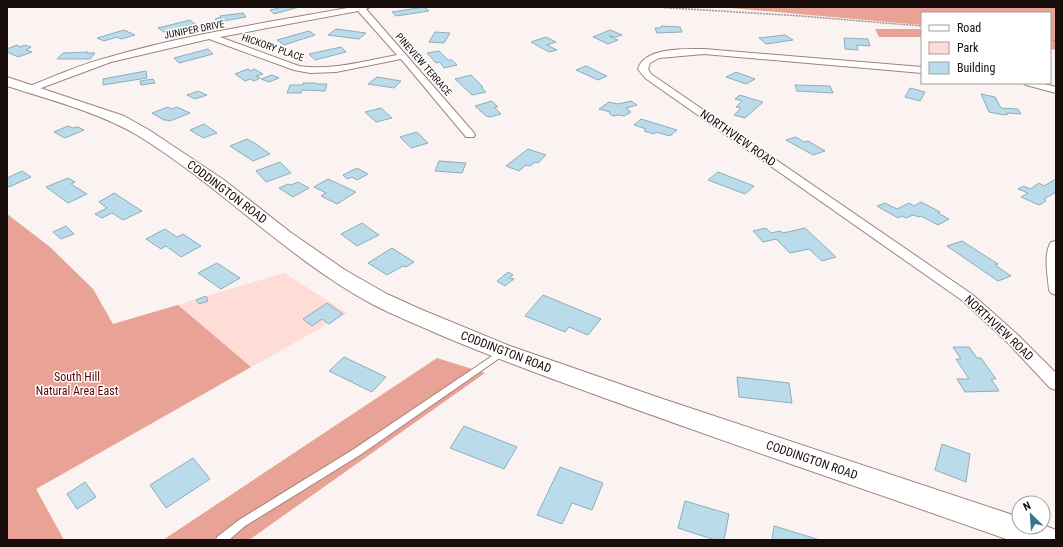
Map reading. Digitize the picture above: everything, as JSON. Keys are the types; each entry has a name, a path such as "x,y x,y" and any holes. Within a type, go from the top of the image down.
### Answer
{"street":[{"name":"JUNIPER DRIVE","path":"30,89 119,57 209,36 363,8"},
{"name":"PINEVIEW TERRACE","path":"363,8 470,135"},
{"name":"HICKORY PLACE","path":"209,36 297,68 311,70 336,69 403,56"},
{"name":"NORTHVIEW ROAD","path":"921,70 755,55 698,52 675,53 654,57 646,62 643,69 648,76 968,298 1000,325 1056,384"},
{"name":"CODDINGTON ROAD","path":"7,81 119,119 144,133 218,184 283,236 338,275 380,299 502,352 1047,540"},
{"path":"1033,84 1056,90"},
{"path":"1056,245 1054,258 1056,290"}],"lane":[{"path":"221,540 242,523 357,452 502,352"}],"path":[{"path":"655,7 801,16 921,26"}],"green space":[{"path":"719,7 1056,7 1056,50 1051,49 1051,12 921,12 921,25"},
{"path":"875,29 921,29 921,37 879,37"},
{"name":"South Hill Natural Area East","path":"7,214 50,247 93,289 113,324 284,273 347,313 36,489 64,540 7,540"},
{"name":"South Hill Natural Area East","path":"7,214 50,247 93,289 113,324 178,305 251,367 36,489 64,540 7,540"},
{"path":"437,358 485,373 249,540 163,540"}],"building":[{"path":"277,7 299,7 274,14 270,10 279,8"},
{"path":"424,7 429,11 396,16 392,12"},
{"path":"243,13 246,17 218,22 215,19 221,17 220,16"},
{"path":"190,20 196,25 164,32 158,28"},
{"path":"661,26 680,27 682,32 657,33 655,28 661,28"},
{"path":"336,29 366,33 359,39 328,35"},
{"path":"124,30 135,35 121,39 117,37 104,41 97,38"},
{"path":"610,30 622,35 616,37 609,36 618,40 608,44 593,37"},
{"path":"309,31 315,35 284,45 277,40"},
{"path":"435,32 450,33 444,43 429,42"},
{"path":"785,35 793,40 766,44 759,38"},
{"path":"546,37 556,42 547,45 557,50 549,52 531,42"},
{"path":"844,38 868,39 870,46 857,45 858,50 845,49"},
{"path":"17,45 20,47 25,45 31,47 26,50 32,52 18,57 7,52 7,49"},
{"path":"341,47 346,52 315,60 309,54"},
{"path":"208,49 213,54 179,63 174,58"},
{"path":"439,51 448,60 452,60 457,65 444,68 440,62 436,63 427,53"},
{"path":"88,52 87,53 95,53 90,59 57,59 63,53"},
{"path":"586,66 607,76 598,80 576,70"},
{"path":"248,69 251,71 254,69 263,74 256,76 260,78 254,81 250,79 245,81 235,74"},
{"path":"146,71 147,78 103,85 103,79"},
{"path":"736,72 755,79 746,84 726,77"},
{"path":"272,75 279,78 269,82 261,79"},
{"path":"471,75 486,92 472,95 455,79"},
{"path":"377,77 401,81 394,88 368,84"},
{"path":"153,79 155,83 141,85 140,81"},
{"path":"303,83 327,84 325,91 302,90 301,93 287,93 290,85 303,85"},
{"path":"795,85 830,86 833,93 797,91"},
{"path":"910,88 925,92 920,101 905,97"},
{"path":"198,91 207,95 195,99 187,95"},
{"path":"981,94 995,97 1001,108 1018,109 1021,114 1007,113 1008,114 1004,115 989,112"},
{"path":"740,95 763,102 745,118 734,115 741,108 736,107 742,101 735,99"},
{"path":"492,101 498,107 494,107 501,114 490,117 486,116 475,106"},
{"path":"631,101 637,105 626,108 631,112 624,116 613,116 609,113 610,112 599,109 609,102 618,104"},
{"path":"168,107 172,109 177,107 190,113 170,121 164,120 152,113"},
{"path":"381,108 392,118 376,122 365,112"},
{"path":"641,119 677,130 670,136 656,132 654,134 644,131 646,129 634,125"},
{"path":"204,124 217,133 203,138 190,130"},
{"path":"68,126 73,128 78,127 84,130 65,138 54,132"},
{"path":"417,132 428,143 411,148 400,137"},
{"path":"796,137 804,142 808,141 825,151 813,155 786,140"},
{"path":"247,139 270,154 253,161 230,146"},
{"path":"528,149 546,155 538,163 535,162 530,166 526,165 519,171 506,166"},
{"path":"439,161 466,163 462,173 435,171"},
{"path":"280,162 291,173 266,182 256,171"},
{"path":"357,168 368,174 357,180 352,177 347,179 343,175"},
{"path":"22,171 31,177 9,187 7,185 7,178"},
{"path":"718,172 754,186 745,194 708,180"},
{"path":"68,178 75,182 71,184 87,194 68,203 46,187"},
{"path":"328,179 356,192 337,204 321,196 326,193 314,187"},
{"path":"1054,180 1056,181 1056,192 1044,199 1046,201 1039,205 1021,197 1028,193 1018,189 1024,186 1030,189 1039,183 1044,186"},
{"path":"298,182 309,188 293,197 279,188 288,184 291,185"},
{"path":"114,193 142,211 123,220 112,213 102,218 95,214 107,208 99,202"},
{"path":"921,202 940,212 938,213 949,219 938,225 921,216 919,217 913,215 906,218 902,216 898,218 877,206 885,203 897,209 909,203 914,206"},
{"path":"362,223 379,235 357,246 341,234"},
{"path":"66,226 74,234 61,239 53,232"},
{"path":"766,228 771,233 780,231 783,233 805,228 836,257 822,261 809,249 790,253 776,239 763,242 753,231"},
{"path":"165,229 177,237 183,234 201,246 181,257 166,246 161,249 146,239"},
{"path":"962,241 998,264 995,265 1011,276 998,281 947,246"},
{"path":"392,248 414,262 387,275 368,263"},
{"path":"217,263 240,278 221,289 198,273"},
{"path":"508,272 513,275 509,278 514,279 505,286 497,281"},
{"path":"543,295 601,319 588,335 569,327 565,332 525,316"},
{"path":"206,296 208,301 199,304 196,300"},
{"path":"327,303 343,314 329,324 322,319 312,326 303,319"},
{"path":"953,347 969,347 977,358 981,358 996,379 991,379 999,391 965,392 957,379 969,379 956,359 961,359"},
{"path":"344,357 386,377 372,392 329,371"},
{"path":"737,377 789,383 792,403 739,397"},
{"path":"464,426 517,447 504,469 450,448"},
{"path":"942,444 970,454 966,482 935,470"},
{"path":"193,458 210,479 166,508 150,485"},
{"path":"560,467 603,483 592,510 572,503 562,524 537,515"},
{"path":"85,482 96,497 77,509 67,494"},
{"path":"685,501 729,514 724,540 715,540 678,528"},
{"path":"774,526 820,540 772,540"}]}
